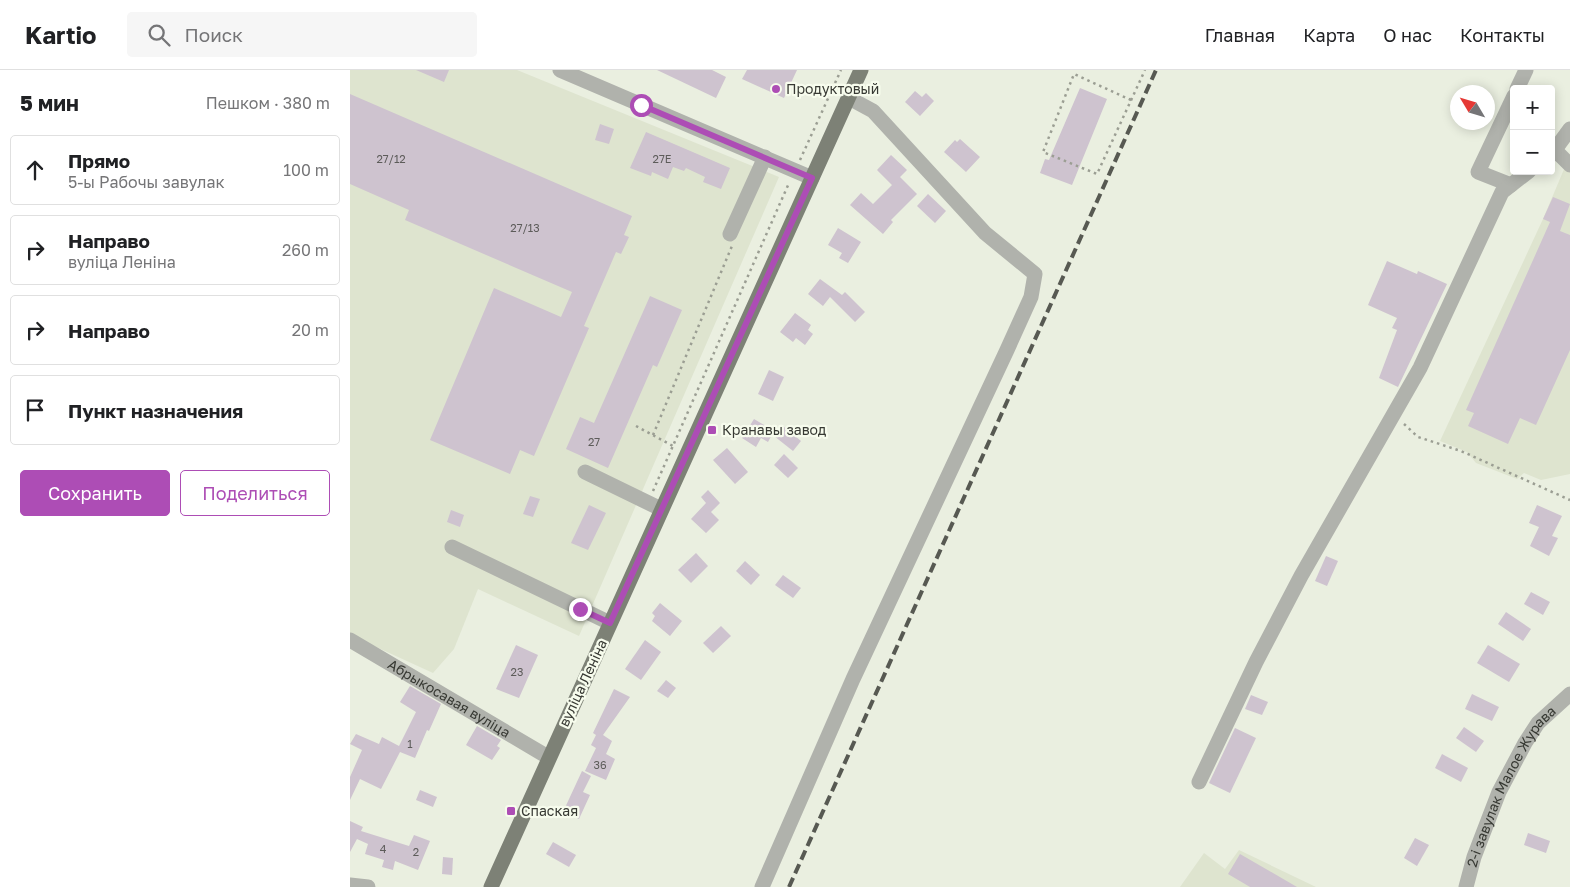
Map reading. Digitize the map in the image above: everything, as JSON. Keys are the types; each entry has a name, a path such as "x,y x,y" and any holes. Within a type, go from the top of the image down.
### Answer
{"main road":[{"name":"вуліца Леніна","path":"491,887 548,757 861,70"}],"street":[{"path":"560,70 576,73 812,178"},
{"path":"1519,85 1526,70"},
{"path":"762,887 854,679 1015,332 1030,297 1035,274 985,233 873,111 849,98"},
{"path":"1510,104 1478,172 1511,185"},
{"path":"1555,151 1570,128"},
{"path":"1555,154 1570,165"},
{"path":"730,234 764,157"},
{"path":"1198,782 1256,662 1301,576 1420,368 1502,192 1524,175"},
{"path":"584,472 661,509"},
{"path":"452,547 610,623"},
{"name":"Абрыкосавая вуліца","path":"350,640 548,757"},
{"name":"2-і завулак Малое Журава","path":"1466,887 1474,857 1499,792 1525,743 1538,724 1570,694"},
{"path":"350,886 368,887"}],"path":[{"path":"636,426 673,446 841,70"},
{"path":"1131,100 1074,74 1043,152 1097,174 1145,70"},
{"path":"653,435 733,248 730,234"},
{"path":"1394,415 1418,437 1460,451 1570,500"}],"shaded area":[{"path":"350,70 517,70 779,177 579,636 478,589 454,649 433,673 350,635"},
{"path":"1570,155 1570,474 1541,480 1524,473 1517,479 1476,463 1467,452 1440,441 1543,219"},
{"path":"1239,850 1316,887 1180,887 1204,853 1225,869"}],"building":[{"path":"416,70 449,70 444,82"},
{"path":"657,70 712,70 726,77 716,98"},
{"name":"Продуктовый","path":"747,70 797,70 784,98 742,79"},
{"path":"1080,88 1107,99 1072,185 1040,173 1045,159 1049,160"},
{"path":"915,91 922,97 926,93 934,101 920,116 905,102"},
{"path":"350,94 632,216 624,235 629,237 621,254 616,252 584,326 589,328 534,456 520,450 510,474 430,440 494,288 561,317 572,292 405,220 409,210 350,184"},
{"path":"600,124 614,129 609,144 595,140"},
{"path":"646,132 730,168 721,189 703,182 705,177 686,168 684,171 673,167 668,179 652,172 651,176 630,168"},
{"path":"960,139 980,157 966,172 944,152 955,140 957,142"},
{"path":"891,155 907,170 900,177 917,194 891,220 893,222 883,234 850,205 861,193 873,204 892,185 877,170"},
{"path":"928,194 946,211 935,223 917,206"},
{"path":"1553,197 1570,204 1560,231 1570,235 1570,350 1536,425 1520,418 1508,444 1468,426 1474,413 1466,410 1550,222 1543,219"},
{"path":"838,228 861,242 848,263 839,258 842,253 828,245"},
{"path":"1387,261 1417,274 1418,271 1447,284 1398,387 1379,378 1397,330 1392,328 1397,318 1368,305"},
{"path":"820,279 842,295 845,292 865,312 855,322 830,297 823,306 808,294"},
{"path":"650,296 682,310 657,367 653,365 608,468 566,449 580,417 594,423"},
{"path":"795,313 811,325 808,330 813,334 805,345 796,338 793,342 780,332"},
{"path":"769,370 784,377 773,401 758,394"},
{"path":"754,419 774,431 768,442 761,438 756,447 742,438"},
{"path":"783,426 801,441 793,451 774,436"},
{"path":"727,448 748,472 735,484 713,460"},
{"path":"784,454 798,468 788,478 774,465"},
{"path":"708,490 720,503 711,512 719,520 706,533 691,519 706,503 701,497"},
{"path":"530,496 540,499 533,517 523,514"},
{"path":"589,505 606,513 588,550 571,543"},
{"path":"1537,505 1562,516 1552,536 1558,538 1549,556 1530,546 1539,527 1529,523"},
{"path":"451,510 464,515 460,527 447,522"},
{"path":"696,553 708,566 691,583 678,570"},
{"path":"1326,556 1338,561 1327,586 1315,581"},
{"path":"745,561 760,575 751,585 736,571"},
{"path":"783,575 801,588 793,598 775,585"},
{"path":"1531,592 1550,602 1543,615 1524,604"},
{"path":"660,603 682,621 670,636 652,621 655,616 652,613"},
{"path":"1506,612 1531,629 1523,641 1498,624"},
{"path":"721,626 731,636 713,653 703,643"},
{"path":"645,640 661,652 641,680 625,669"},
{"path":"516,645 538,655 519,698 496,689"},
{"path":"1488,645 1520,664 1509,682 1477,663"},
{"path":"666,680 676,688 668,698 657,691"},
{"path":"410,686 441,704 415,758 400,752 381,789 360,779 350,800 350,777 362,750 350,744 356,734 379,744 382,737 399,746 416,712 400,702"},
{"path":"614,689 630,697 603,735 612,741 606,754 615,759 606,780 585,771 596,748 591,745 596,735 593,733"},
{"path":"1472,694 1499,707 1492,721 1465,709"},
{"path":"1251,695 1268,702 1262,715 1245,709"},
{"path":"477,726 501,740 497,746 500,748 492,760 466,745"},
{"path":"1464,727 1484,741 1476,752 1456,738"},
{"path":"1235,728 1256,738 1230,793 1209,783"},
{"path":"1442,754 1468,768 1461,782 1435,768"},
{"path":"582,771 591,776 583,792 590,795 579,819 563,812"},
{"path":"420,790 437,797 433,807 416,800"},
{"path":"350,821 363,827 361,831 409,846 414,835 430,841 418,870 395,861 393,870 382,867 384,860 365,854 368,844 357,839 350,852"},
{"path":"1528,833 1550,841 1546,853 1524,845"},
{"path":"1415,838 1429,845 1417,866 1404,858"},
{"path":"553,842 576,855 569,867 546,854"},
{"path":"1240,854 1297,887 1250,887 1228,874"},
{"path":"443,857 453,858 452,875 442,874"}],"railway":[{"path":"789,887 1156,70"}],"place":[{"name":"Продуктовый","path":"776,89"},
{"name":"Кранавы завод","path":"712,430"},
{"name":"Спаская","path":"511,811"}],"route":[{"path":"580,609 610,623 812,178 641,105"}]}
